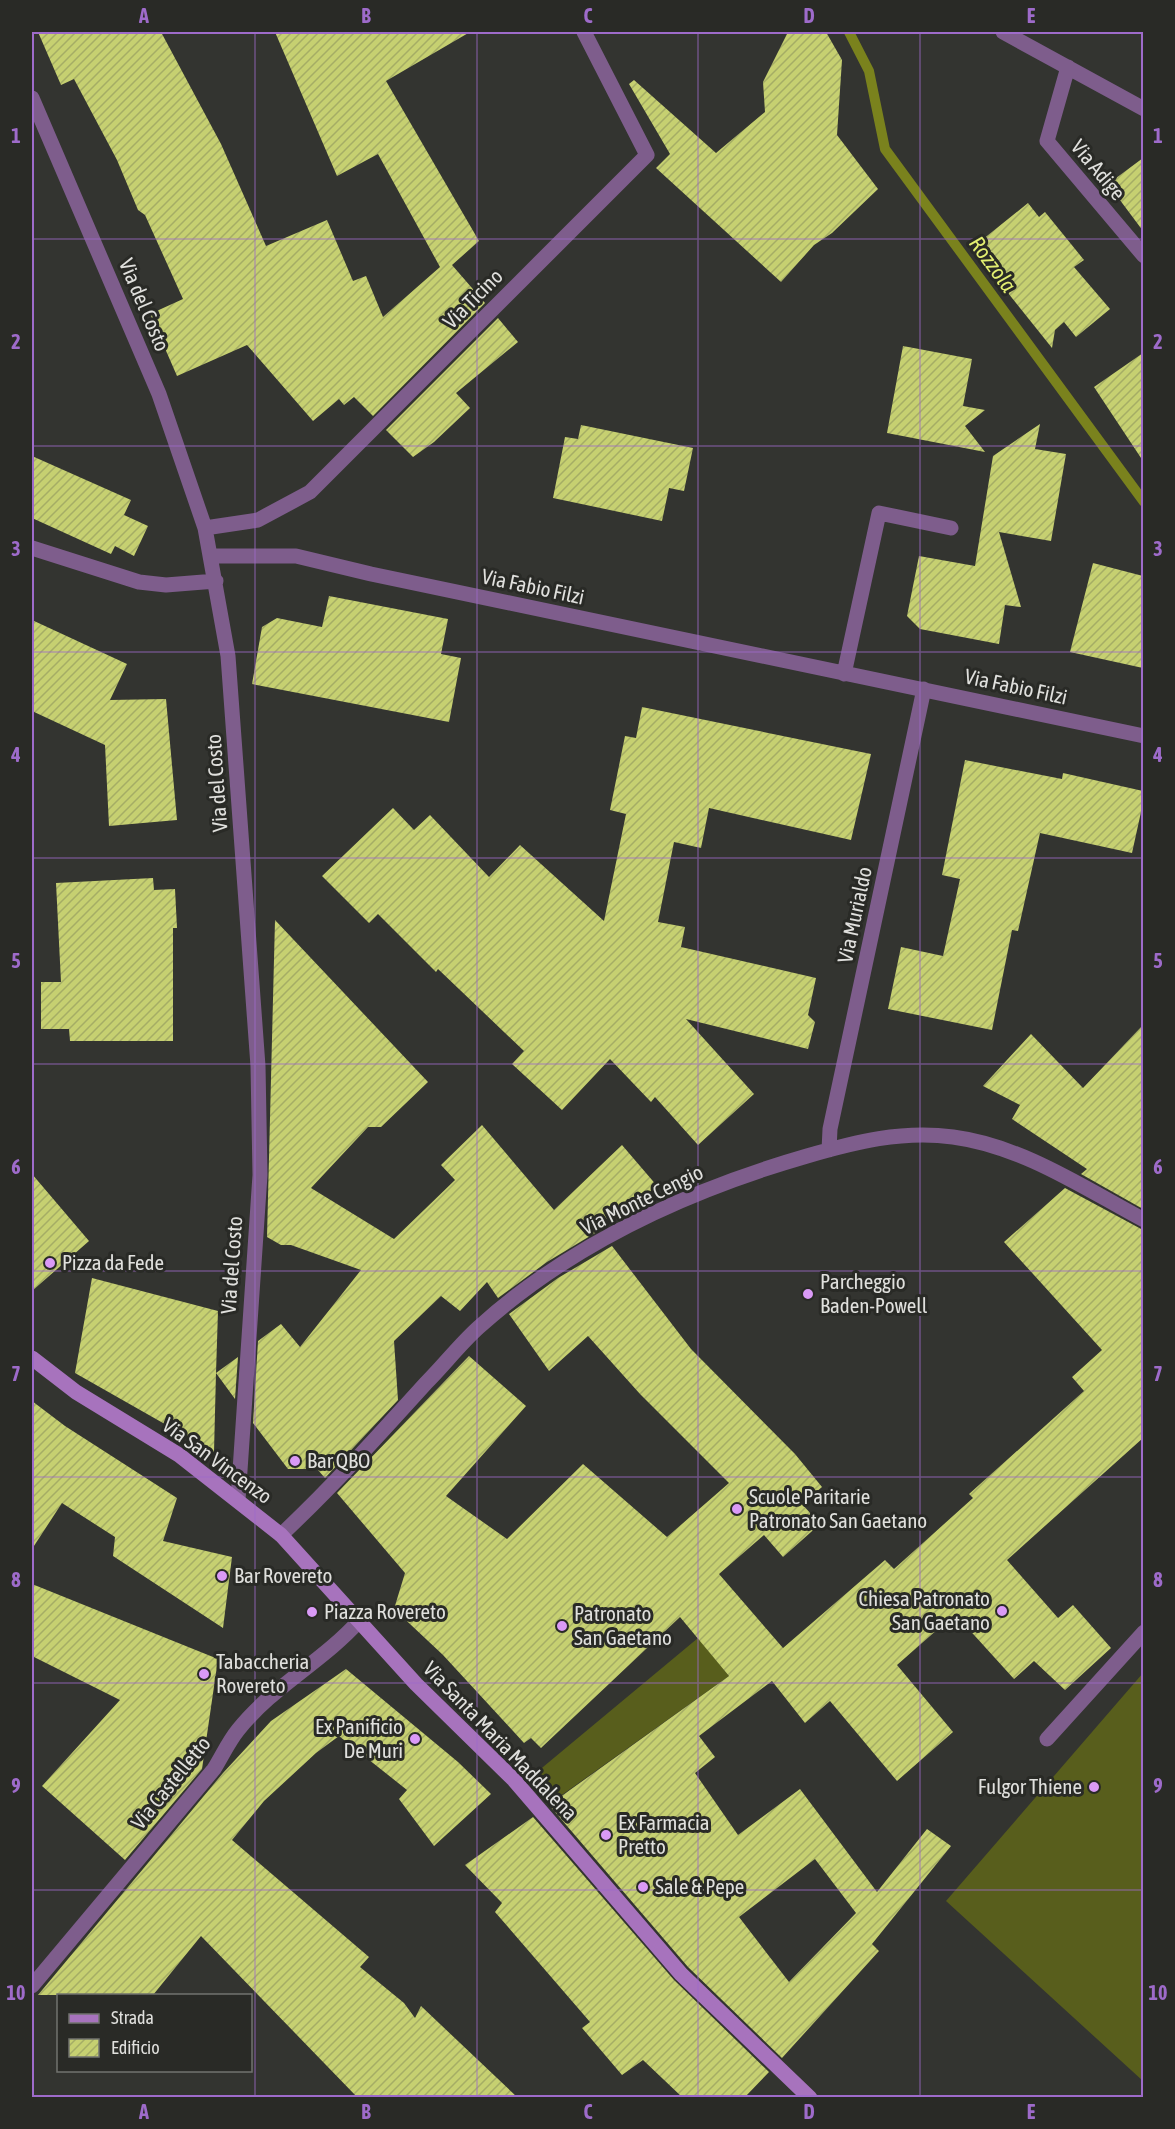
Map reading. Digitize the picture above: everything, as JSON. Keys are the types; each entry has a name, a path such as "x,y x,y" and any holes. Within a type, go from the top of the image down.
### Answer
{"street":[{"name":"Via Ticino","path":"205,528 258,520 310,492 647,154 584,32"},
{"path":"1003,32 1143,109"},
{"name":"Via Adige","path":"1068,67 1047,141 1143,256"},
{"name":"Via del Costo","path":"32,98 159,393 205,528 212,556 228,656 258,1077 260,1175 238,1500"},
{"path":"844,674 879,513 951,528"},
{"path":"32,548 139,582 166,585 216,581"},
{"name":"Via Fabio Filzi","path":"212,556 296,556 371,574 1143,736"},
{"name":"Via Murialdo","path":"829,1150 830,1129 924,689"},
{"name":"Via Monte Cengio","path":"281,1535 332,1486 478,1328 536,1281 680,1200 764,1168 879,1137 954,1137 1013,1153 1044,1166 1143,1220"},
{"name":"Via San Vincenzo","path":"32,1358 76,1392 179,1455 238,1500 281,1535 359,1621"},
{"name":"Via Castelletto","path":"32,1986 214,1769 237,1731 359,1621"},
{"name":"Via Santa Maria Maddalena","path":"359,1621 416,1684 514,1780 681,1974 810,2097"},
{"path":"1047,1739 1143,1632"}],"green space":[{"path":"698,1638 729,1676 559,1797 537,1772"},
{"name":"Fulgor Thiene","path":"1143,1673 1143,2081 946,1901"}],"building":[{"path":"38,32 161,32 221,144 266,246 327,220 353,281 366,276 383,317 440,267 378,154 337,176 275,32 470,32 386,81 479,241 452,265 485,303 373,416 354,397 344,405 339,399 313,421 247,345 177,376 150,314 183,299 145,215 138,210 117,160 74,79 61,85"},
{"path":"788,32 826,32 842,60 837,135 878,189 832,233 814,245 781,282 656,168 670,154 629,84 634,80 716,153 765,112 763,82"},
{"path":"1143,158 1143,231 1108,184"},
{"path":"1028,203 1039,217 1045,212 1084,260 1074,267 1110,309 1076,337 1064,322 1055,330 1052,348 972,248"},
{"path":"498,318 518,342 456,393 470,408 434,442 413,457 386,430"},
{"path":"903,346 972,359 963,406 985,410 965,426 985,452 887,433"},
{"path":"1143,353 1143,461 1094,387"},
{"path":"1040,424 1035,449 1066,454 1051,541 999,532 1021,607 1005,605 999,644 920,629 907,616 919,556 975,566 993,456"},
{"path":"581,425 693,448 684,491 669,488 662,521 553,498 565,437 578,439"},
{"path":"32,456 131,500 124,515 148,526 134,556 115,546 111,554 32,518"},
{"path":"1093,563 1143,576 1143,668 1070,652"},
{"path":"329,596 448,619 441,654 461,658 449,722 252,684 262,627 277,618 322,627"},
{"path":"32,620 127,664 110,700 166,699 177,820 109,826 105,745 32,711"},
{"path":"642,707 871,754 851,840 709,808 701,848 674,842 658,922 685,927 681,947 816,978 808,1015 815,1022 808,1049 686,1019 754,1094 698,1145 655,1097 651,1102 610,1059 562,1110 512,1064 524,1051 438,969 436,972 378,914 369,923 322,876 393,808 414,830 430,815 489,877 520,845 604,921 626,814 610,810 625,736 636,738"},
{"path":"965,760 1062,779 1063,773 1143,791 1143,803 1132,853 1040,833 1018,931 1012,930 992,1030 888,1009 901,947 943,956 960,879 942,875"},
{"path":"153,878 154,890 175,889 177,928 173,928 173,1041 70,1041 69,1029 41,1029 41,982 61,982 56,883"},
{"path":"275,920 428,1082 381,1127 368,1127 311,1188 394,1239 455,1180 441,1165 482,1125 554,1210 622,1145 658,1187 596,1225 600,1230 547,1262 498,1298 487,1282 460,1311 441,1296 394,1341 398,1400 325,1478 317,1469 288,1469 253,1423 258,1341 281,1324 300,1347 361,1270 291,1245 281,1245 267,1237"},
{"path":"1143,1025 1143,1209 1081,1174 1087,1169 1012,1119 1020,1105 983,1086 1031,1034 1083,1088"},
{"path":"32,1174 89,1241 32,1291"},
{"path":"1065,1188 1143,1230 1143,1438 1007,1560 1058,1618 1073,1605 1111,1648 1065,1690 1034,1661 1014,1679 955,1614 897,1665 953,1732 897,1781 830,1701 805,1723 772,1681 699,1736 715,1757 695,1773 738,1835 800,1789 877,1892 927,1829 951,1846 872,1944 879,1951 782,2058 688,1967 549,1805 729,1676 680,1617 541,1748 531,1738 524,1743 443,1655 394,1609 405,1573 337,1493 469,1356 526,1406 446,1496 507,1539 583,1464 667,1537 729,1483 640,1394 588,1336 549,1371 509,1314 558,1278 612,1246 691,1349 795,1454 822,1487 802,1504 820,1524 783,1557 764,1535 719,1574 783,1648 885,1560 894,1569 973,1498 969,1494 1084,1391 1072,1377 1102,1350 1004,1242","holes":["815,1859 856,1913 789,1982 739,1917"]},
{"path":"92,1278 218,1311 214,1452 75,1373"},
{"path":"238,1357 235,1399 216,1373"},
{"path":"32,1401 65,1426 177,1498 163,1541 232,1557 223,1628 113,1556 115,1537 62,1503 32,1549"},
{"path":"32,1584 218,1659 202,1769 125,1860 42,1786 120,1700 32,1656"},
{"path":"346,1669 458,1762 491,1794 434,1846 399,1799 407,1790 339,1736 316,1753 264,1801 232,1840 369,1957 360,1967 404,2003 415,2018 421,2006 517,2097 357,2097 201,1936 154,1994 38,1995 223,1773 271,1721"},
{"path":"533,1817 674,1980 769,2072 745,2097 682,2097 643,2060 622,2075 582,2028 590,2022 495,1912 502,1903 465,1865"}],"waterway":[{"name":"Rozzola","path":"849,32 869,71 885,149 1144,502"}],"place":[{"name":"Pizza da Fede","path":"50,1263"},
{"name":"Parcheggio Baden-Powell","path":"808,1294"},
{"name":"Bar QBO","path":"295,1461"},
{"name":"Scuole Paritarie Patronato San Gaetano","path":"737,1509"},
{"name":"Bar Rovereto","path":"222,1576"},
{"name":"Chiesa Patronato San Gaetano","path":"1002,1611"},
{"name":"Piazza Rovereto","path":"312,1612"},
{"name":"Patronato San Gaetano","path":"562,1626"},
{"name":"Tabaccheria Rovereto","path":"204,1674"},
{"name":"Ex Panificio De Muri","path":"415,1739"},
{"name":"Fulgor Thiene","path":"1094,1787"},
{"name":"Ex Farmacia Pretto","path":"606,1835"},
{"name":"Sale & Pepe","path":"643,1887"}]}
